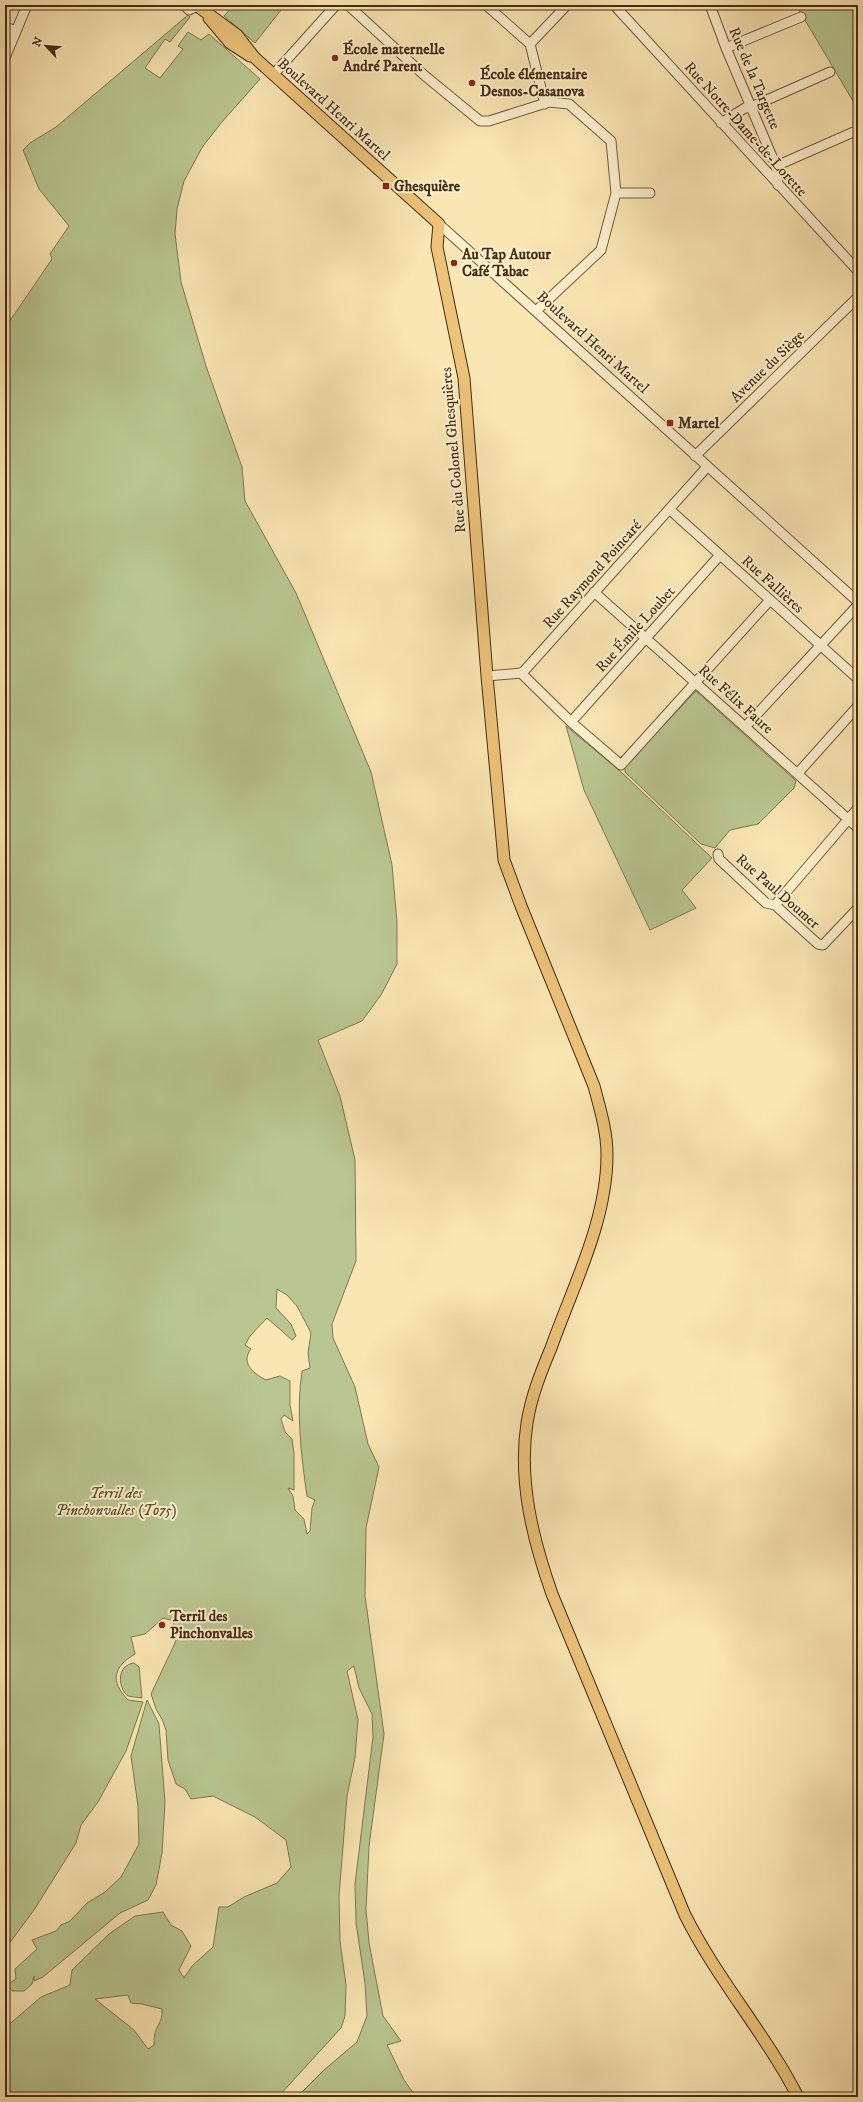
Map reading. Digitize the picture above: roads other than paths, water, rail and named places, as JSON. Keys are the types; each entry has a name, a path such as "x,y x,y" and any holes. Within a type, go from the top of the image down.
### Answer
{"main road":[{"name":"Boulevard Henri Martel","path":"196,5 206,14 230,43 254,57 439,224"},
{"name":"Rue du Colonel Ghesquières","path":"439,224 437,247 464,378 487,676 504,860 594,1086 602,1116 607,1154 604,1194 596,1226 535,1390 527,1422 525,1475 536,1545 552,1594 685,1915 700,1943 769,2047 798,2097"}],"street":[{"path":"5,58 27,5"},
{"path":"184,5 190,10 196,5"},
{"path":"273,75 336,5"},
{"path":"348,5 424,75 480,121 489,121 549,102 569,104 611,141 616,193 601,250 536,311"},
{"path":"486,5 530,44 545,104"},
{"path":"530,44 567,5"},
{"name":"Rue Notre-Dame-de-Lorette","path":"614,5 858,271"},
{"name":"Rue de la Targette","path":"710,5 726,48 776,166 778,185"},
{"path":"726,48 801,17"},
{"path":"5,27 16,31"},
{"path":"722,123 745,108 751,107 830,72"},
{"path":"776,166 858,130"},
{"path":"616,193 650,193"},
{"name":"Boulevard Henri Martel","path":"439,224 858,602"},
{"name":"Avenue du Siège","path":"695,456 858,296"},
{"name":"Rue Raymond Poincaré","path":"521,673 707,467"},
{"name":"Rue Fallières","path":"669,509 858,679"},
{"name":"Rue Émile Loubet","path":"571,722 720,555"},
{"name":"Rue Félix Faure","path":"594,592 746,726 858,828"},
{"path":"487,676 521,673 571,722 621,765 770,600"},
{"path":"746,726 858,605"},
{"path":"798,773 858,706"},
{"path":"775,905 858,808"},
{"name":"Rue Paul Doumer","path":"718,854 719,859 766,903 775,905 818,944 823,945 858,908"}],"place":[{"name":"École maternelle André Parent","path":"335,58"},
{"name":"École élémentaire Desnos-Casanova","path":"472,83"},
{"name":"Ghesquière","path":"386,186"},
{"name":"Au Tap Autour Café Tabac","path":"454,263"},
{"name":"Martel","path":"670,423"},
{"name":"Terril des Pinchonvalles","path":"162,1625"}],"park label":[{"name":"Terril des Pinchonvalles (T075)","path":"116,1502"}]}
